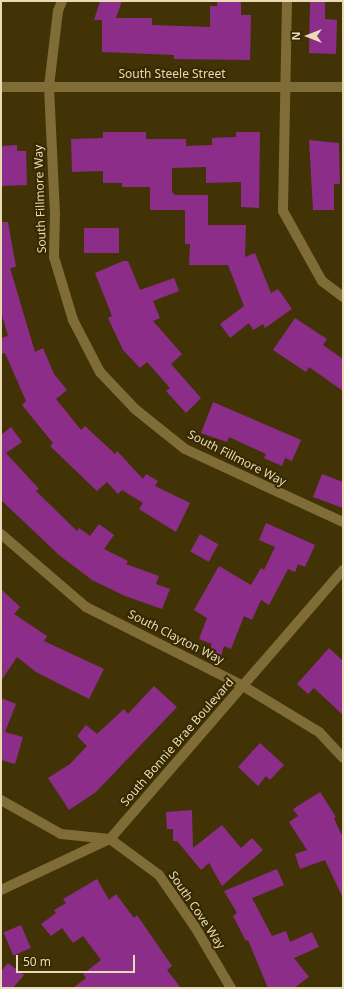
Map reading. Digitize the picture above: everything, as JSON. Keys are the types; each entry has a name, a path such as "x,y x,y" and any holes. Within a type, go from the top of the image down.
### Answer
{"street":[{"name":"South Fillmore Way","path":"62,1 58,11 49,87 55,213 54,256 74,320 100,372 135,409 185,449 343,522"},
{"path":"287,1 287,87 283,211 322,281 343,297"},
{"name":"South Steele Street","path":"1,87 343,87"},
{"name":"South Clayton Way","path":"1,534 86,607 243,686 319,732 343,758"},
{"name":"South Bonnie Brae Boulevard","path":"1,890 110,840 343,570"},
{"name":"South Cove Way","path":"1,800 61,834 110,840 159,875 195,927 231,988"}],"building":[{"path":"100,1 122,1 116,18 152,18 152,25 210,27 210,6 217,6 217,1 241,1 241,15 251,15 250,60 174,59 174,55 102,52 102,20 94,20"},
{"path":"310,1 325,1 325,19 337,20 336,54 309,53"},
{"path":"103,132 146,132 146,139 186,139 186,146 212,145 212,138 236,137 236,132 260,132 259,208 241,207 241,182 206,183 206,167 172,168 172,192 175,195 208,195 208,225 246,225 245,257 255,253 271,293 278,289 292,309 265,328 263,324 253,330 249,323 230,338 220,324 244,306 228,265 189,265 190,244 185,244 185,210 150,210 150,187 122,187 122,183 103,183 103,171 72,172 71,139 103,138"},
{"path":"309,140 339,143 340,184 334,184 334,210 313,210"},
{"path":"17,145 17,151 26,151 27,185 1,186 1,146"},
{"path":"1,222 8,222 16,267 10,268 35,352 43,348 54,374 67,390 56,399 81,430 85,426 115,454 117,451 143,479 146,474 158,481 155,486 190,503 176,532 139,509 143,503 122,490 118,494 107,482 97,491 50,446 53,443 22,405 26,401 5,353 1,354 1,338 8,336 1,312"},
{"path":"84,228 119,228 119,253 84,253"},
{"path":"123,261 128,261 140,290 174,278 179,291 153,301 160,318 153,321 182,354 171,364 201,398 186,413 166,391 170,388 147,362 140,368 123,350 108,318 112,316 95,273"},
{"path":"295,318 327,339 323,345 343,359 343,391 309,367 306,372 273,350"},
{"path":"213,402 301,440 292,461 285,458 282,466 264,458 266,454 229,437 227,442 201,433"},
{"path":"11,427 22,442 6,453 39,489 36,491 77,531 79,528 90,536 99,524 114,535 104,549 128,561 126,564 159,576 156,584 170,589 162,609 125,596 92,580 59,555 1,500 1,435"},
{"path":"322,474 343,482 343,508 313,497"},
{"path":"266,523 315,545 305,567 298,564 295,572 288,569 269,605 261,600 252,620 244,616 231,649 224,646 221,656 209,651 212,644 199,639 207,618 194,610 219,566 251,585 261,568 264,570 275,547 259,540"},
{"path":"200,534 218,544 209,562 190,551"},
{"path":"1,589 20,607 14,614 47,636 44,641 104,669 89,699 36,672 17,657 1,681"},
{"path":"329,648 343,661 343,715 314,688 308,694 297,684"},
{"path":"154,686 177,707 96,792 69,810 48,778 70,764 87,746 77,736 86,725 97,734 124,709 128,714"},
{"path":"1,698 16,704 5,732 23,737 15,764 1,760"},
{"path":"260,743 284,765 270,780 266,776 258,786 238,767"},
{"path":"320,792 336,817 334,818 343,838 343,898 325,860 300,869 295,854 307,850 289,822 298,816 293,809"},
{"path":"192,810 193,848 222,825 241,848 252,838 263,850 222,886 209,863 201,870 177,841 173,841 173,829 167,829 166,812"},
{"path":"277,869 284,885 252,898 272,936 286,931 290,942 312,932 319,947 294,958 309,977 294,988 268,988 248,940 246,941 233,916 237,913 224,891"},
{"path":"97,879 109,900 116,894 134,918 137,915 172,966 167,970 181,988 73,988 86,978 83,974 101,960 83,936 73,943 62,928 51,936 41,924 56,913 54,910 66,903 63,899"},
{"path":"21,925 31,948 13,955 4,932"},
{"path":"8,963 24,975 13,988 1,988 1,971"}]}
